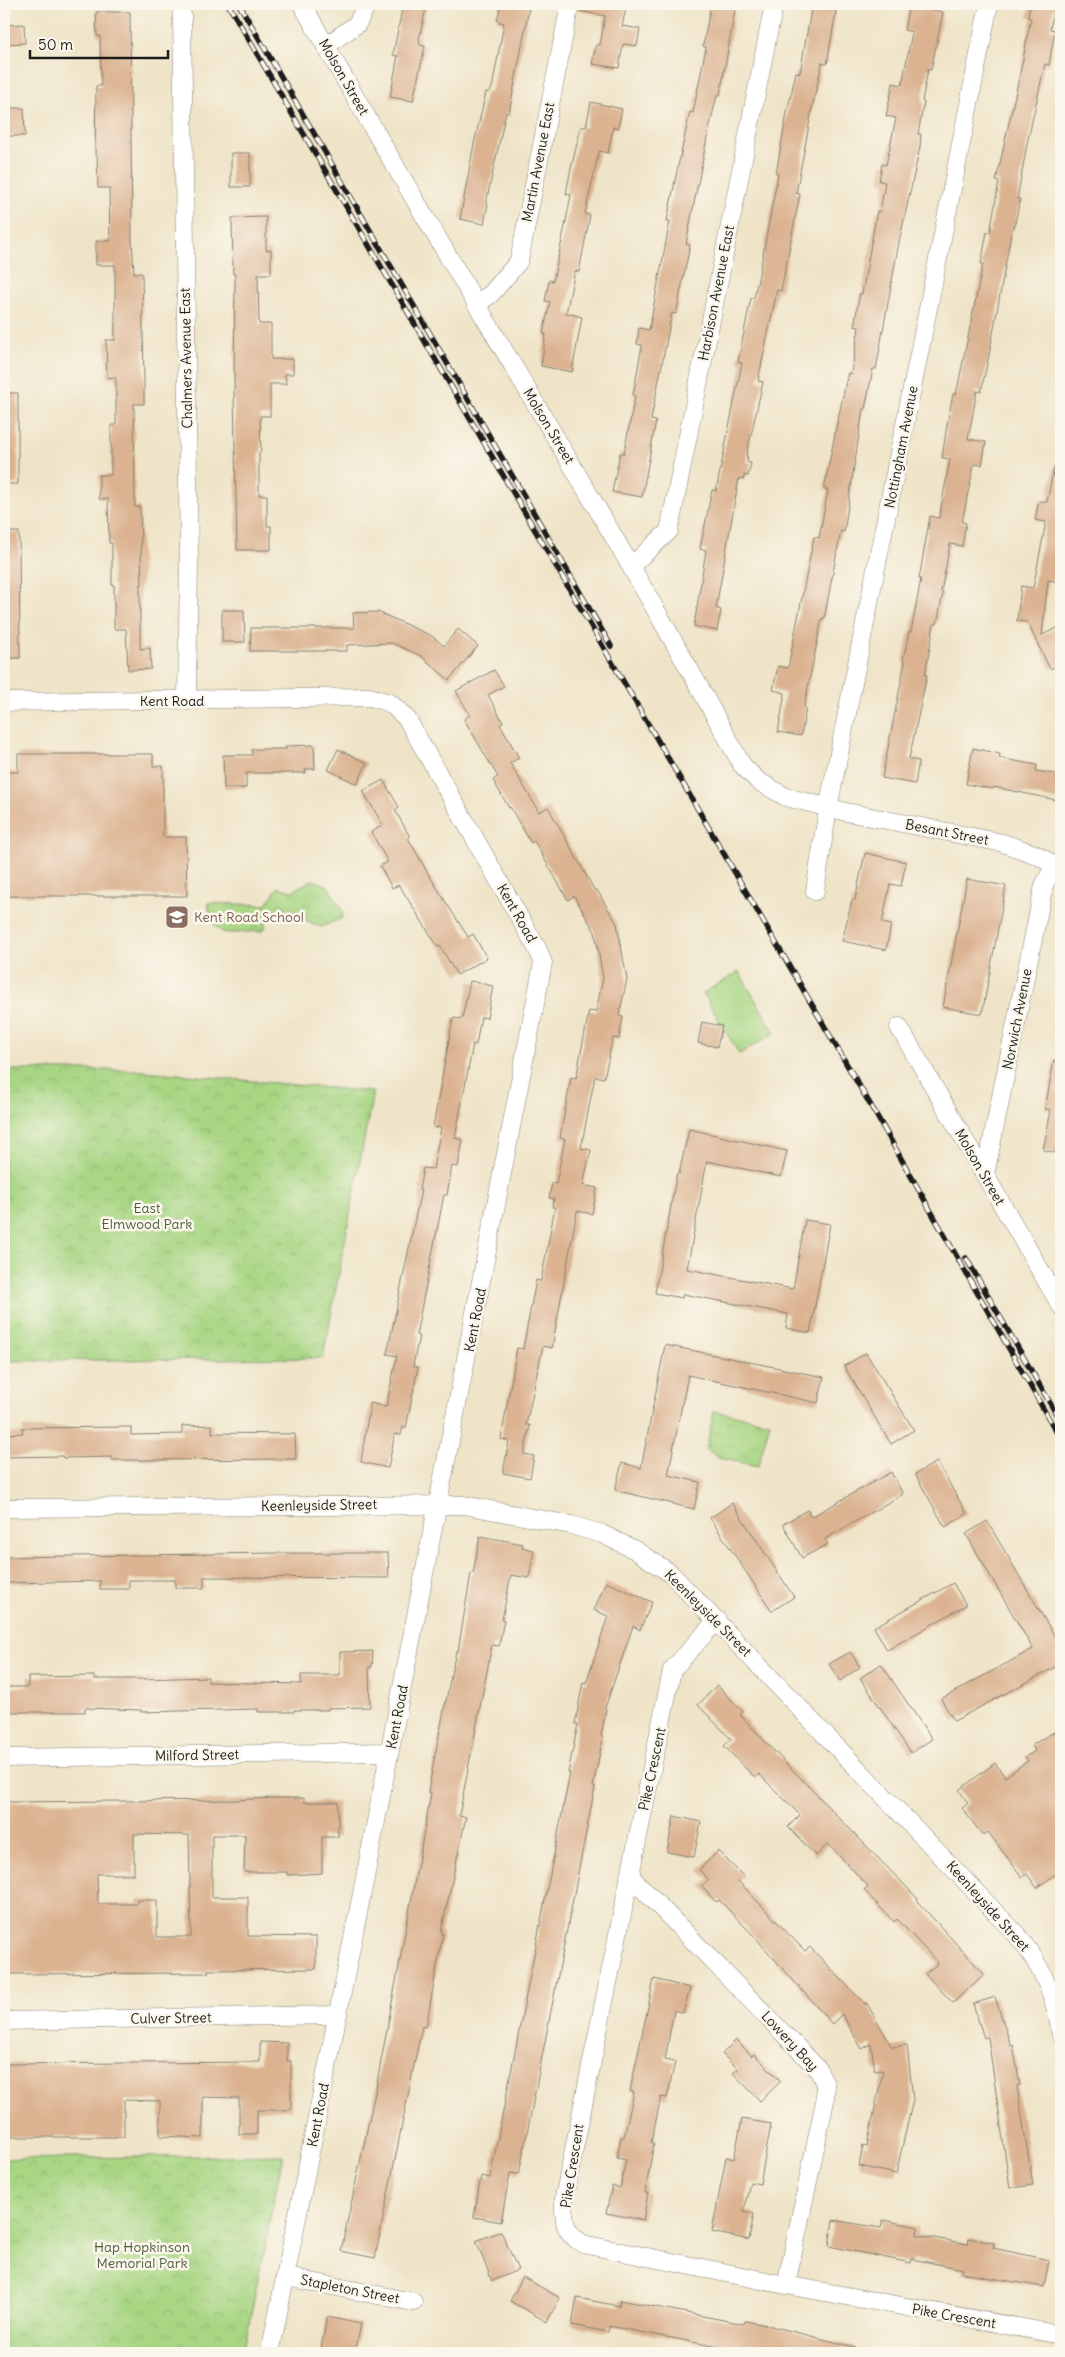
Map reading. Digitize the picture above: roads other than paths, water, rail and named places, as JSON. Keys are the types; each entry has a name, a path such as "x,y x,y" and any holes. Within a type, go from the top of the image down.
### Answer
{"street":[{"name":"Molson Street","path":"302,4 667,628 742,765 758,781 786,797 828,808"},
{"path":"326,46 357,24 367,4"},
{"name":"Martin Avenue East","path":"476,304 491,294 519,261 570,4"},
{"name":"Harbison Avenue East","path":"631,566 669,531 774,4"},
{"name":"Nottingham Avenue","path":"814,891 828,808 990,4"},
{"name":"Chalmers Avenue East","path":"182,14 189,561 187,701"},
{"name":"Kent Road","path":"4,702 370,697 390,703 407,719 538,950 543,963 542,978 439,1504 270,2353"},
{"name":"Besant Street","path":"828,808 1004,843 1037,855 1058,867"},
{"name":"Norwich Avenue","path":"985,1175 1044,885 1058,867"},
{"name":"Molson Street","path":"899,1027 1061,1306"},
{"name":"Keenleyside Street","path":"4,1508 464,1505 571,1525 602,1534 635,1550 670,1573 717,1620 1017,1935 1032,1954 1057,2008 1061,2034"},
{"name":"Pike Crescent","path":"717,1620 672,1670 564,2198 564,2221 570,2236 583,2244 786,2285 1061,2335"},
{"name":"Milford Street","path":"4,1758 390,1752"},
{"name":"Lowery Bay","path":"629,1875 818,2069 825,2084 826,2101 786,2285"},
{"name":"Culver Street","path":"4,2021 338,2015"},
{"name":"Stapleton Street","path":"286,2277 413,2302"}],"railway":[{"path":"228,4 874,1111 1061,1440"},
{"path":"239,4 611,646"},
{"path":"966,1258 1061,1422"}],"place":[{"name":"Kent Road School","path":"177,917"}],"park label":[{"name":"East Elmwood Park","path":"147,1216"},
{"name":"Hap Hopkinson Memorial Park","path":"142,2256"}]}
